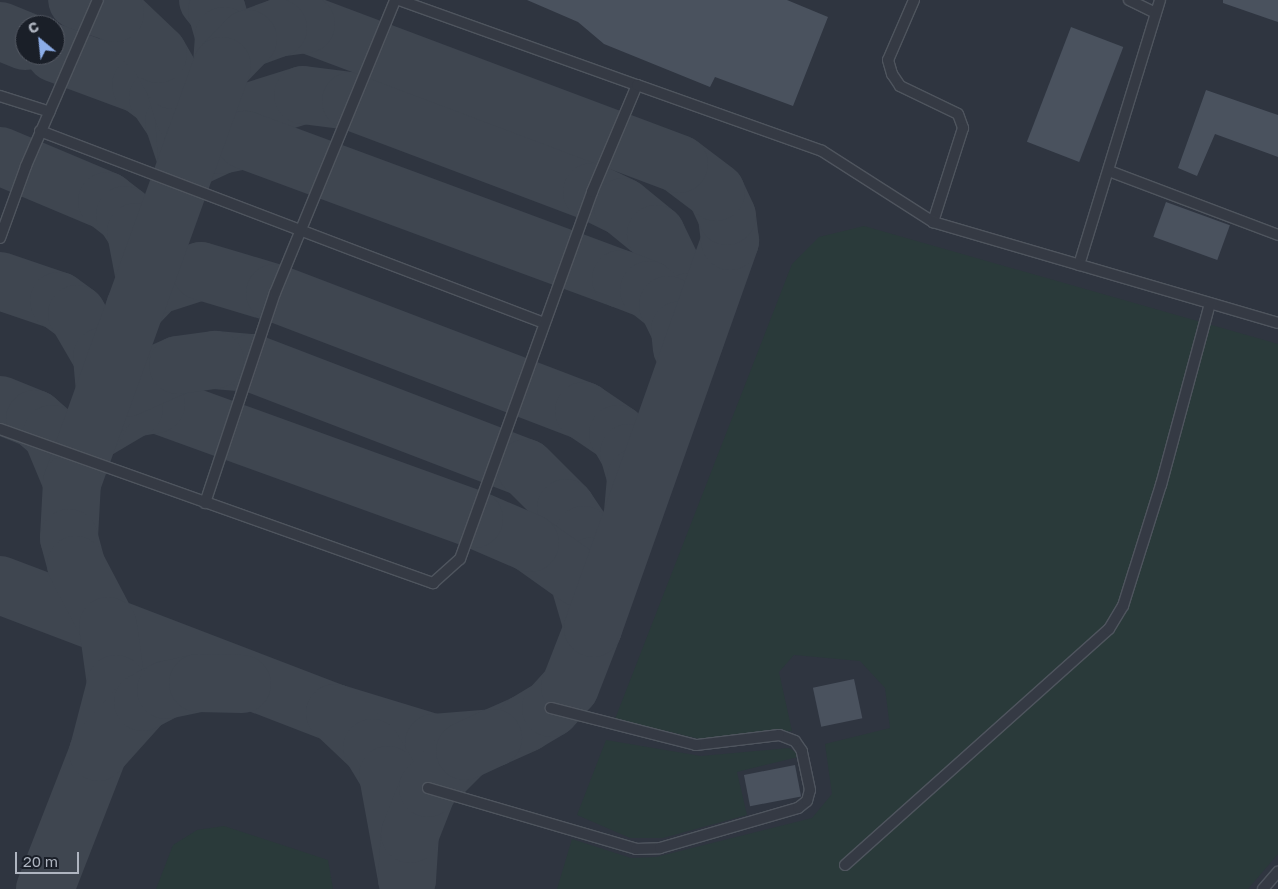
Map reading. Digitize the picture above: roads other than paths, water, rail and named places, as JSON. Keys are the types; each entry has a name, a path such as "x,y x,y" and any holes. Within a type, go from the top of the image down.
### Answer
{"lane":[{"path":"0,238 40,131 98,0"},
{"path":"205,503 300,230 395,0"},
{"path":"399,0 822,152 933,222 1276,322 1278,311"},
{"path":"914,0 888,60 892,74 900,86 958,114 963,128 933,222"},
{"path":"1129,0 1154,12"},
{"path":"1080,265 1110,171 1154,12 1160,0"},
{"path":"0,429 433,583 460,559 612,138 637,85"},
{"path":"0,96 50,112"},
{"path":"40,131 544,323"},
{"path":"1110,171 1278,236"},
{"path":"845,866 1109,629 1123,606 1161,485 1210,302"},
{"path":"428,788 636,849 660,848 798,808 807,801 810,790 802,752 795,741 779,735 696,744 551,708"},
{"path":"1264,889 1278,872"}]}
